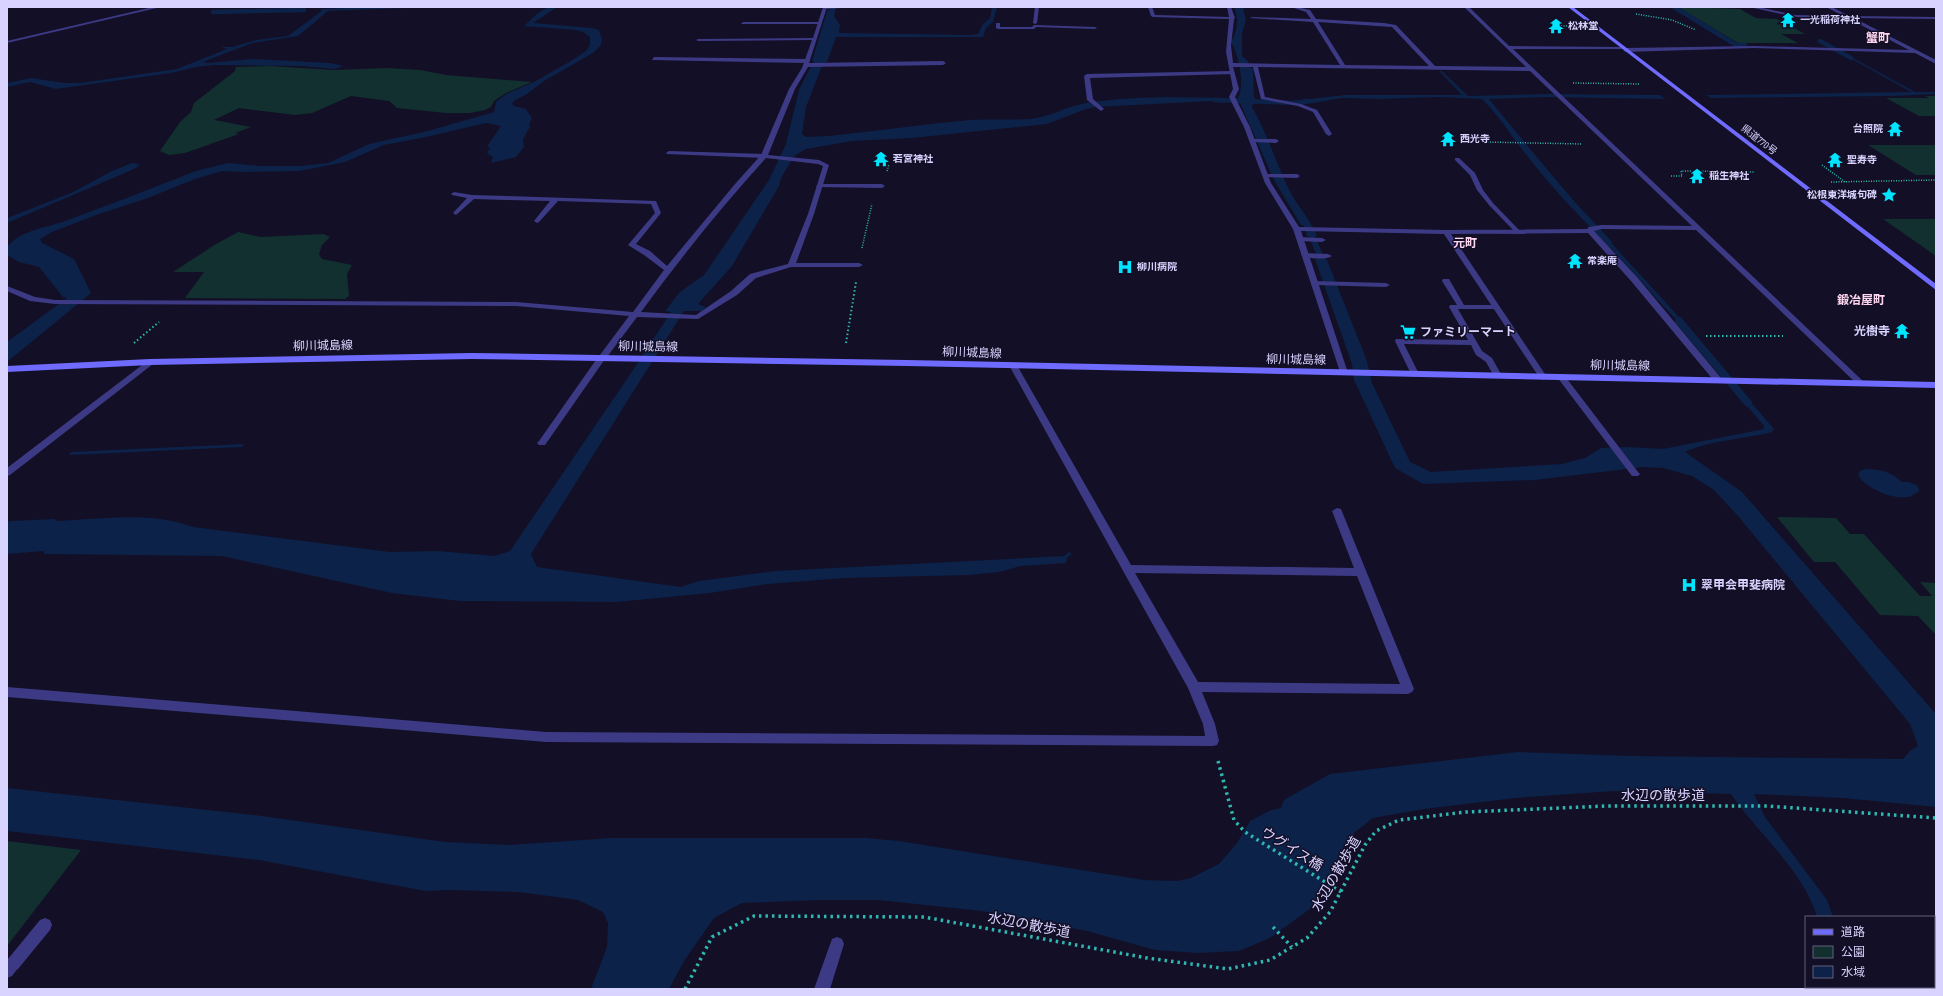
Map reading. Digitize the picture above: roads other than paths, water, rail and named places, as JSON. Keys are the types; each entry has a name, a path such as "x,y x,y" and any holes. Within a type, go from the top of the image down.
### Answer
{"main road":[{"name":"県道770号","path":"1570,7 1936,288"},
{"name":"柳川城島線","path":"7,368 150,362 464,356 907,363 1014,367 1936,385"}],"street":[{"path":"7,42 159,7"},
{"path":"542,443 601,358 668,270 737,185 764,156 792,89 808,64 819,23 826,8 858,7"},
{"path":"1034,27 1037,7"},
{"path":"1150,7 1153,16 1233,18"},
{"path":"1229,7 1233,18 1228,41 1233,65 1232,73 1236,89 1232,97 1254,141 1268,176 1300,229 1348,373"},
{"path":"1466,7 1861,383"},
{"path":"1751,7 1795,16 1936,18"},
{"path":"1828,7 1936,62"},
{"path":"1296,8 1308,10 1344,67"},
{"path":"1252,18 1314,20 1384,24 1394,26 1434,68"},
{"path":"743,23 819,23"},
{"path":"998,24 998,28 1095,28"},
{"path":"698,40 814,39"},
{"path":"1508,47 1624,49 1728,47 1915,52"},
{"path":"654,59 808,64 943,63"},
{"path":"1233,65 1531,69"},
{"path":"1255,65 1263,98 1288,102 1315,111 1329,134"},
{"path":"1101,109 1090,100 1087,76 1232,73"},
{"path":"1254,141 1276,142"},
{"path":"670,154 764,156 819,162 826,165 811,214 791,265"},
{"path":"1457,159 1473,174 1480,190 1517,231"},
{"path":"1268,176 1297,176"},
{"path":"819,186 882,186"},
{"path":"454,194 472,197 654,202 658,214 632,245 647,253 668,270"},
{"path":"456,213 472,197"},
{"path":"537,221 556,200"},
{"path":"1300,229 1446,232 1590,230 1601,228 1698,228"},
{"path":"1590,230 1634,279 1718,380"},
{"path":"1446,232 1542,377"},
{"path":"1303,239 1322,240"},
{"path":"1308,255 1328,256"},
{"path":"7,288 33,300 55,302 516,304 634,314 698,317 734,293 753,276 791,265 859,265"},
{"path":"1446,281 1462,307"},
{"path":"1317,283 1386,285"},
{"path":"1496,308 1453,307 1479,352 1489,360 1498,376"},
{"path":"1415,374 1399,341 1474,343"},
{"path":"7,473 150,362"},
{"path":"7,692 546,737 1213,741 1210,724 1194,688 1014,367"},
{"path":"1561,377 1635,474"},
{"path":"1194,688 1408,689 1337,511"},
{"path":"1128,569 1361,572"},
{"path":"10,967 46,925"},
{"path":"822,989 837,944"}],"water":[{"path":"433,7 328,11 298,36 252,43 203,62 207,63 252,59 330,63 344,66 335,69 301,66 215,65 196,67 171,73 56,89 30,82 7,87 7,83 31,78 65,83 80,83 177,69 227,49 221,47 232,47 256,40 288,36 322,10 319,9"},
{"path":"548,7 557,7 533,23 592,28 599,30 602,39 601,45 593,53 544,81 527,94 515,100 512,104 514,106 526,109 532,118 529,124 530,127 523,139 524,147 516,157 491,163 493,157 487,153 490,148 487,146 501,126 486,123 384,145 345,162 299,171 222,171 195,179 148,198 96,215 52,232 40,239 42,243 74,259 91,293 7,362 7,342 67,298 63,297 39,267 19,262 7,255 7,247 12,241 26,233 81,215 196,171 228,163 261,166 300,166 328,163 369,144 428,131 494,112 496,102 506,94 534,82 587,50 590,44 590,37 583,32 576,30 524,26 538,13"},
{"path":"836,7 834,16 840,25 840,33 970,35 978,34 983,24 990,18 992,7 997,7 993,22 986,28 983,37 836,37 827,62 825,62 822,66 806,107 802,134 806,137 829,136 970,120 1031,119 1045,116 1079,104 1120,99 1173,97 1225,98 1226,103 1210,101 1096,107 1086,109 1047,124 912,138 852,141 806,149 794,156 781,178 779,186 732,266 698,304 706,307 702,311 684,311 531,554 537,567 681,587 699,581 776,571 1064,556 1069,552 1072,554 1067,558 1066,563 1021,566 999,572 969,575 844,578 768,584 710,593 616,602 460,601 392,593 222,556 44,554 44,551 7,554 7,523 10,521 54,519 57,521 126,517 160,519 193,527 390,552 438,551 495,556 510,551 671,312 665,311 680,292 704,275 769,180 786,144 799,90 810,68 815,66 815,63 812,61 827,11"},
{"path":"1234,7 1248,7 1243,9 1246,19 1242,34 1242,56 1248,61 1249,67 1253,69 1254,98 1258,100 1257,103 1252,105 1252,107 1287,186 1312,225 1317,236 1307,236 1305,226 1301,225 1274,180 1238,98 1241,85 1239,62 1231,42 1237,24 1237,16"},
{"path":"1839,52 1842,52 1915,92 1936,92 1936,94 1893,96 1711,98 1706,95 1911,92"},
{"path":"1439,71 1442,71 1468,96 1548,94 1660,95 1665,99 1546,97 1489,99 1554,178 1595,224 1589,226 1541,173 1482,99 1439,97 1379,99 1342,98 1301,105 1292,101 1345,95 1462,95"},
{"path":"132,163 140,164 136,168 125,173 7,223 7,218 71,193 112,171"},
{"path":"1597,234 1603,234 1691,330 1685,329"},
{"path":"1315,259 1327,260 1367,361 1372,383 1410,462 1431,472 1562,464 1585,458 1601,448 1628,447 1663,449 1764,429 1764,426 1737,394 1744,394 1774,429 1772,432 1717,442 1685,452 1742,492 1936,714 1936,807 1843,798 1754,794 1765,817 1827,900 1833,916 1817,916 1811,900 1791,868 1731,794 1614,791 1515,798 1424,809 1373,818 1355,832 1338,864 1310,909 1270,938 1239,951 1198,953 1155,950 1087,931 982,911 878,900 820,900 742,903 714,918 684,961 669,989 591,989 607,947 608,923 603,912 578,900 519,892 450,890 425,891 259,860 7,831 7,788 262,816 445,842 510,845 611,838 866,838 899,841 1144,880 1177,881 1191,878 1219,864 1237,843 1250,821 1271,810 1281,808 1284,800 1330,774 1518,752 1631,756 1903,759 1911,750 1918,746 1910,724 1738,516 1714,490 1692,476 1663,468 1643,467 1535,480 1423,484 1395,468 1354,380 1352,364"},
{"path":"244,444 242,447 69,455 71,452"},
{"path":"1865,469 1881,470 1890,473 1902,482 1909,482 1918,486 1919,491 1911,496 1905,497 1882,493 1861,480 1858,475 1860,471"}],"waterway":[{"path":"1674,7 1736,45 1745,45"},
{"path":"213,12 304,10"},
{"path":"1820,41 1851,58"},
{"path":"1214,100 1296,103 1307,101"},
{"path":"1584,216 1609,243"},
{"path":"1307,225 1322,260"},
{"path":"1322,259 1324,264"},
{"path":"1679,321 1748,403"}],"place":[{"name":"一光稲荷神社","path":"1788,20"},
{"name":"松林堂","path":"1556,26"},
{"name":"台照院","path":"1895,129"},
{"name":"西光寺","path":"1448,139"},
{"name":"若宮神社","path":"881,159"},
{"name":"聖寿寺","path":"1835,160"},
{"name":"稲生神社","path":"1697,176"},
{"name":"松根東洋城句碑","path":"1889,195"},
{"name":"常楽庵","path":"1575,261"},
{"name":"柳川病院","path":"1125,267"},
{"name":"光樹寺","path":"1902,331"},
{"name":"ファミリーマート","path":"1408,332"},
{"name":"翠甲会甲斐病院","path":"1689,585"}],"district":[{"name":"蟹町","path":"1878,38"},
{"name":"元町","path":"1465,243"},
{"name":"鍛冶屋町","path":"1861,300"}]}
